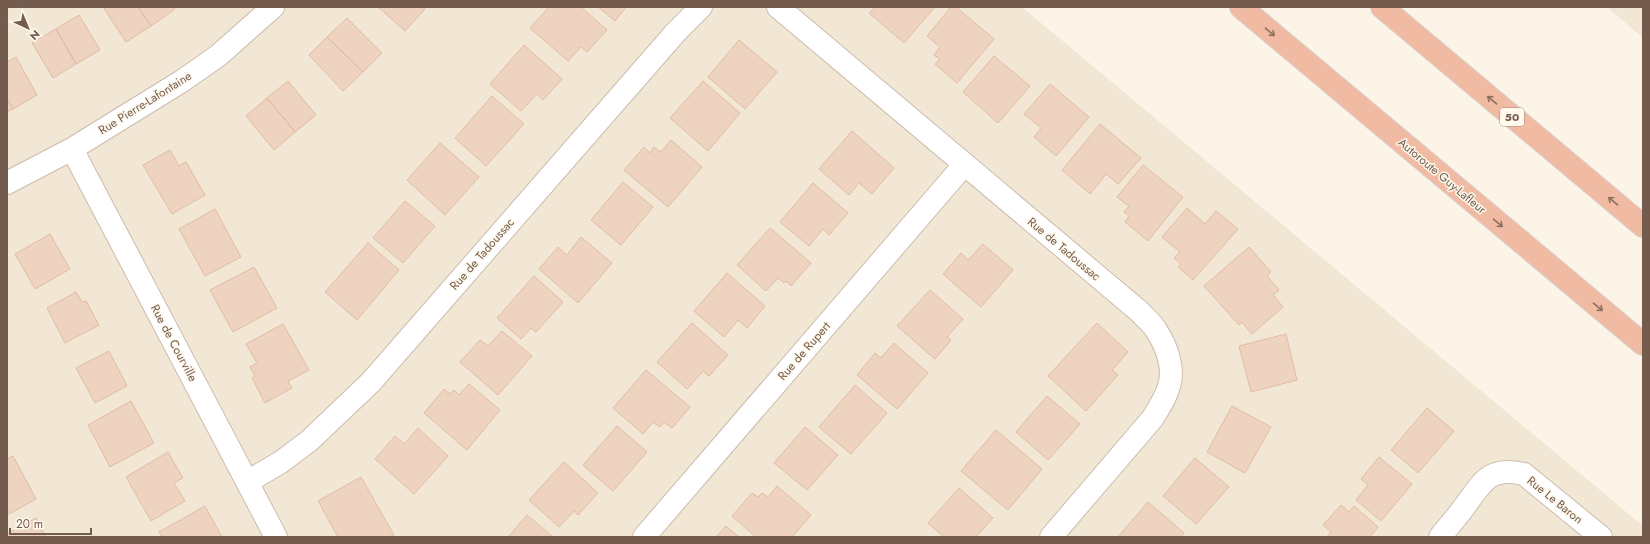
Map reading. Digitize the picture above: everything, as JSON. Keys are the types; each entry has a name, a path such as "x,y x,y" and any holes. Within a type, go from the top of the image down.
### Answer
{"highway":[{"name":"Autoroute Guy-Lafleur","path":"1240,7 1643,344"},
{"name":"50","path":"1382,7 1643,226"}],"street":[{"name":"Rue Pierre-Lafontaine","path":"7,183 72,149 188,77 219,55 273,7"},
{"name":"Rue de Tadoussac","path":"247,482 280,462 309,441 371,382 676,32 701,7"},
{"name":"Rue de Tadoussac","path":"778,7 1140,312 1156,329 1165,346 1170,366 1170,384 1163,402 1152,419 1051,537"},
{"name":"Rue de Courville","path":"72,149 276,537"},
{"name":"Rue de Rupert","path":"644,537 964,165"},
{"name":"Rue Le Baron","path":"1440,537 1485,479 1498,473 1513,472 1524,474 1601,537"}],"shaded area":[{"path":"7,7 1022,7 1643,526 1643,537 7,537"},
{"path":"1607,7 1643,7 1643,38"}],"building":[{"path":"103,7 138,7 151,26 126,42"},
{"path":"138,7 173,7 175,9 151,26"},
{"path":"378,7 422,7 425,9 405,31"},
{"path":"549,7 581,7 607,30 587,52 581,47 568,61 530,28"},
{"path":"598,7 626,7 615,21"},
{"path":"875,7 935,7 904,43 869,13"},
{"path":"951,7 956,7 994,39 957,83 935,64 940,59 934,55 940,47 927,36"},
{"path":"79,15 100,50 76,64 56,29"},
{"path":"347,18 382,53 363,72 327,37"},
{"path":"56,29 76,64 53,78 32,43"},
{"path":"327,37 363,72 343,91 309,55"},
{"path":"739,40 777,72 745,109 708,77"},
{"path":"524,45 562,79 543,100 537,94 521,111 490,84"},
{"path":"994,56 1030,86 998,123 963,92"},
{"path":"16,57 37,95 13,109 7,99 7,62"},
{"path":"288,81 316,115 295,132 267,98"},
{"path":"703,81 740,113 708,151 670,118"},
{"path":"1050,84 1089,117 1056,156 1034,137 1041,128 1024,114"},
{"path":"492,96 524,124 486,166 455,138"},
{"path":"267,98 295,132 274,150 246,116"},
{"path":"7,99 13,109 7,112"},
{"path":"1100,124 1141,158 1118,184 1106,174 1090,194 1062,170"},
{"path":"852,131 894,168 872,194 859,183 849,195 819,169"},
{"path":"671,140 702,167 668,207 624,170 644,147 650,153 654,147 661,152"},
{"path":"440,143 479,177 445,215 407,180"},
{"path":"170,150 179,166 186,162 205,195 172,214 143,165"},
{"path":"1143,165 1183,197 1148,241 1125,222 1129,216 1124,212 1129,206 1117,197"},
{"path":"623,182 653,207 621,245 591,220"},
{"path":"813,183 848,213 829,235 823,229 809,246 780,222"},
{"path":"405,201 435,226 403,263 373,238"},
{"path":"1187,208 1205,224 1216,211 1238,229 1193,280 1178,267 1181,264 1174,258 1180,252 1162,237"},
{"path":"215,209 241,257 205,276 179,229"},
{"path":"770,228 811,263 791,286 786,281 784,283 778,278 766,291 737,265"},
{"path":"50,234 70,269 35,289 15,254"},
{"path":"581,237 612,263 578,303 539,269 558,247 567,255"},
{"path":"368,243 399,270 357,320 325,292"},
{"path":"983,244 1013,270 981,307 943,274 961,253 968,260"},
{"path":"1249,247 1271,272 1267,276 1279,290 1273,295 1283,307 1252,334 1242,322 1239,325 1204,286"},
{"path":"254,267 277,308 233,332 210,290"},
{"path":"727,273 765,306 747,328 738,320 724,337 694,311"},
{"path":"534,276 563,302 536,332 531,328 521,339 497,318"},
{"path":"930,290 963,319 947,337 951,340 935,359 897,326"},
{"path":"76,292 82,302 86,301 99,325 65,343 47,308"},
{"path":"692,323 728,355 709,376 703,371 687,389 657,362"},
{"path":"1097,323 1128,352 1112,370 1118,375 1086,411 1048,376"},
{"path":"283,324 309,370 288,381 292,388 265,403 252,378 255,376 250,367 257,363 246,344"},
{"path":"502,331 532,356 498,395 460,362 480,340 488,346"},
{"path":"1286,334 1297,380 1251,392 1239,346"},
{"path":"894,343 928,373 897,409 857,375 875,353 881,358"},
{"path":"109,351 127,386 95,403 76,368"},
{"path":"646,370 690,407 672,428 664,422 660,427 653,422 643,434 613,408"},
{"path":"469,384 500,410 467,450 424,413 444,389 450,394 454,390 459,395"},
{"path":"855,385 887,413 851,454 819,427"},
{"path":"1047,396 1080,424 1048,460 1016,432"},
{"path":"131,401 154,443 110,467 88,425"},
{"path":"1232,406 1271,427 1245,473 1207,452"},
{"path":"1427,408 1454,431 1418,473 1391,450"},
{"path":"617,426 647,452 613,491 583,465"},
{"path":"805,427 838,455 807,490 774,463"},
{"path":"418,428 448,456 414,494 375,459 395,436 404,444"},
{"path":"996,430 1042,469 1008,510 961,471"},
{"path":"168,452 183,478 174,483 185,501 151,521 126,477"},
{"path":"13,456 36,499 7,515 7,459"},
{"path":"1379,457 1412,484 1381,521 1356,500 1368,485 1361,479"},
{"path":"1195,458 1229,487 1196,524 1163,496"},
{"path":"564,462 598,493 578,515 574,511 559,527 529,500"},
{"path":"361,477 394,535 391,537 338,537 318,501"},
{"path":"777,486 811,515 792,537 756,537 732,516 752,493 758,497 762,493 768,497"},
{"path":"959,488 993,518 976,537 944,537 928,523"},
{"path":"1148,502 1184,533 1181,537 1118,537"},
{"path":"1341,505 1349,512 1354,506 1378,527 1370,537 1327,537 1331,532 1323,525"},
{"path":"205,506 222,537 162,537 159,532"},
{"path":"527,515 553,537 508,537"},
{"path":"36,518 46,537 7,537 7,534"},
{"path":"726,526 739,537 716,537"}]}
